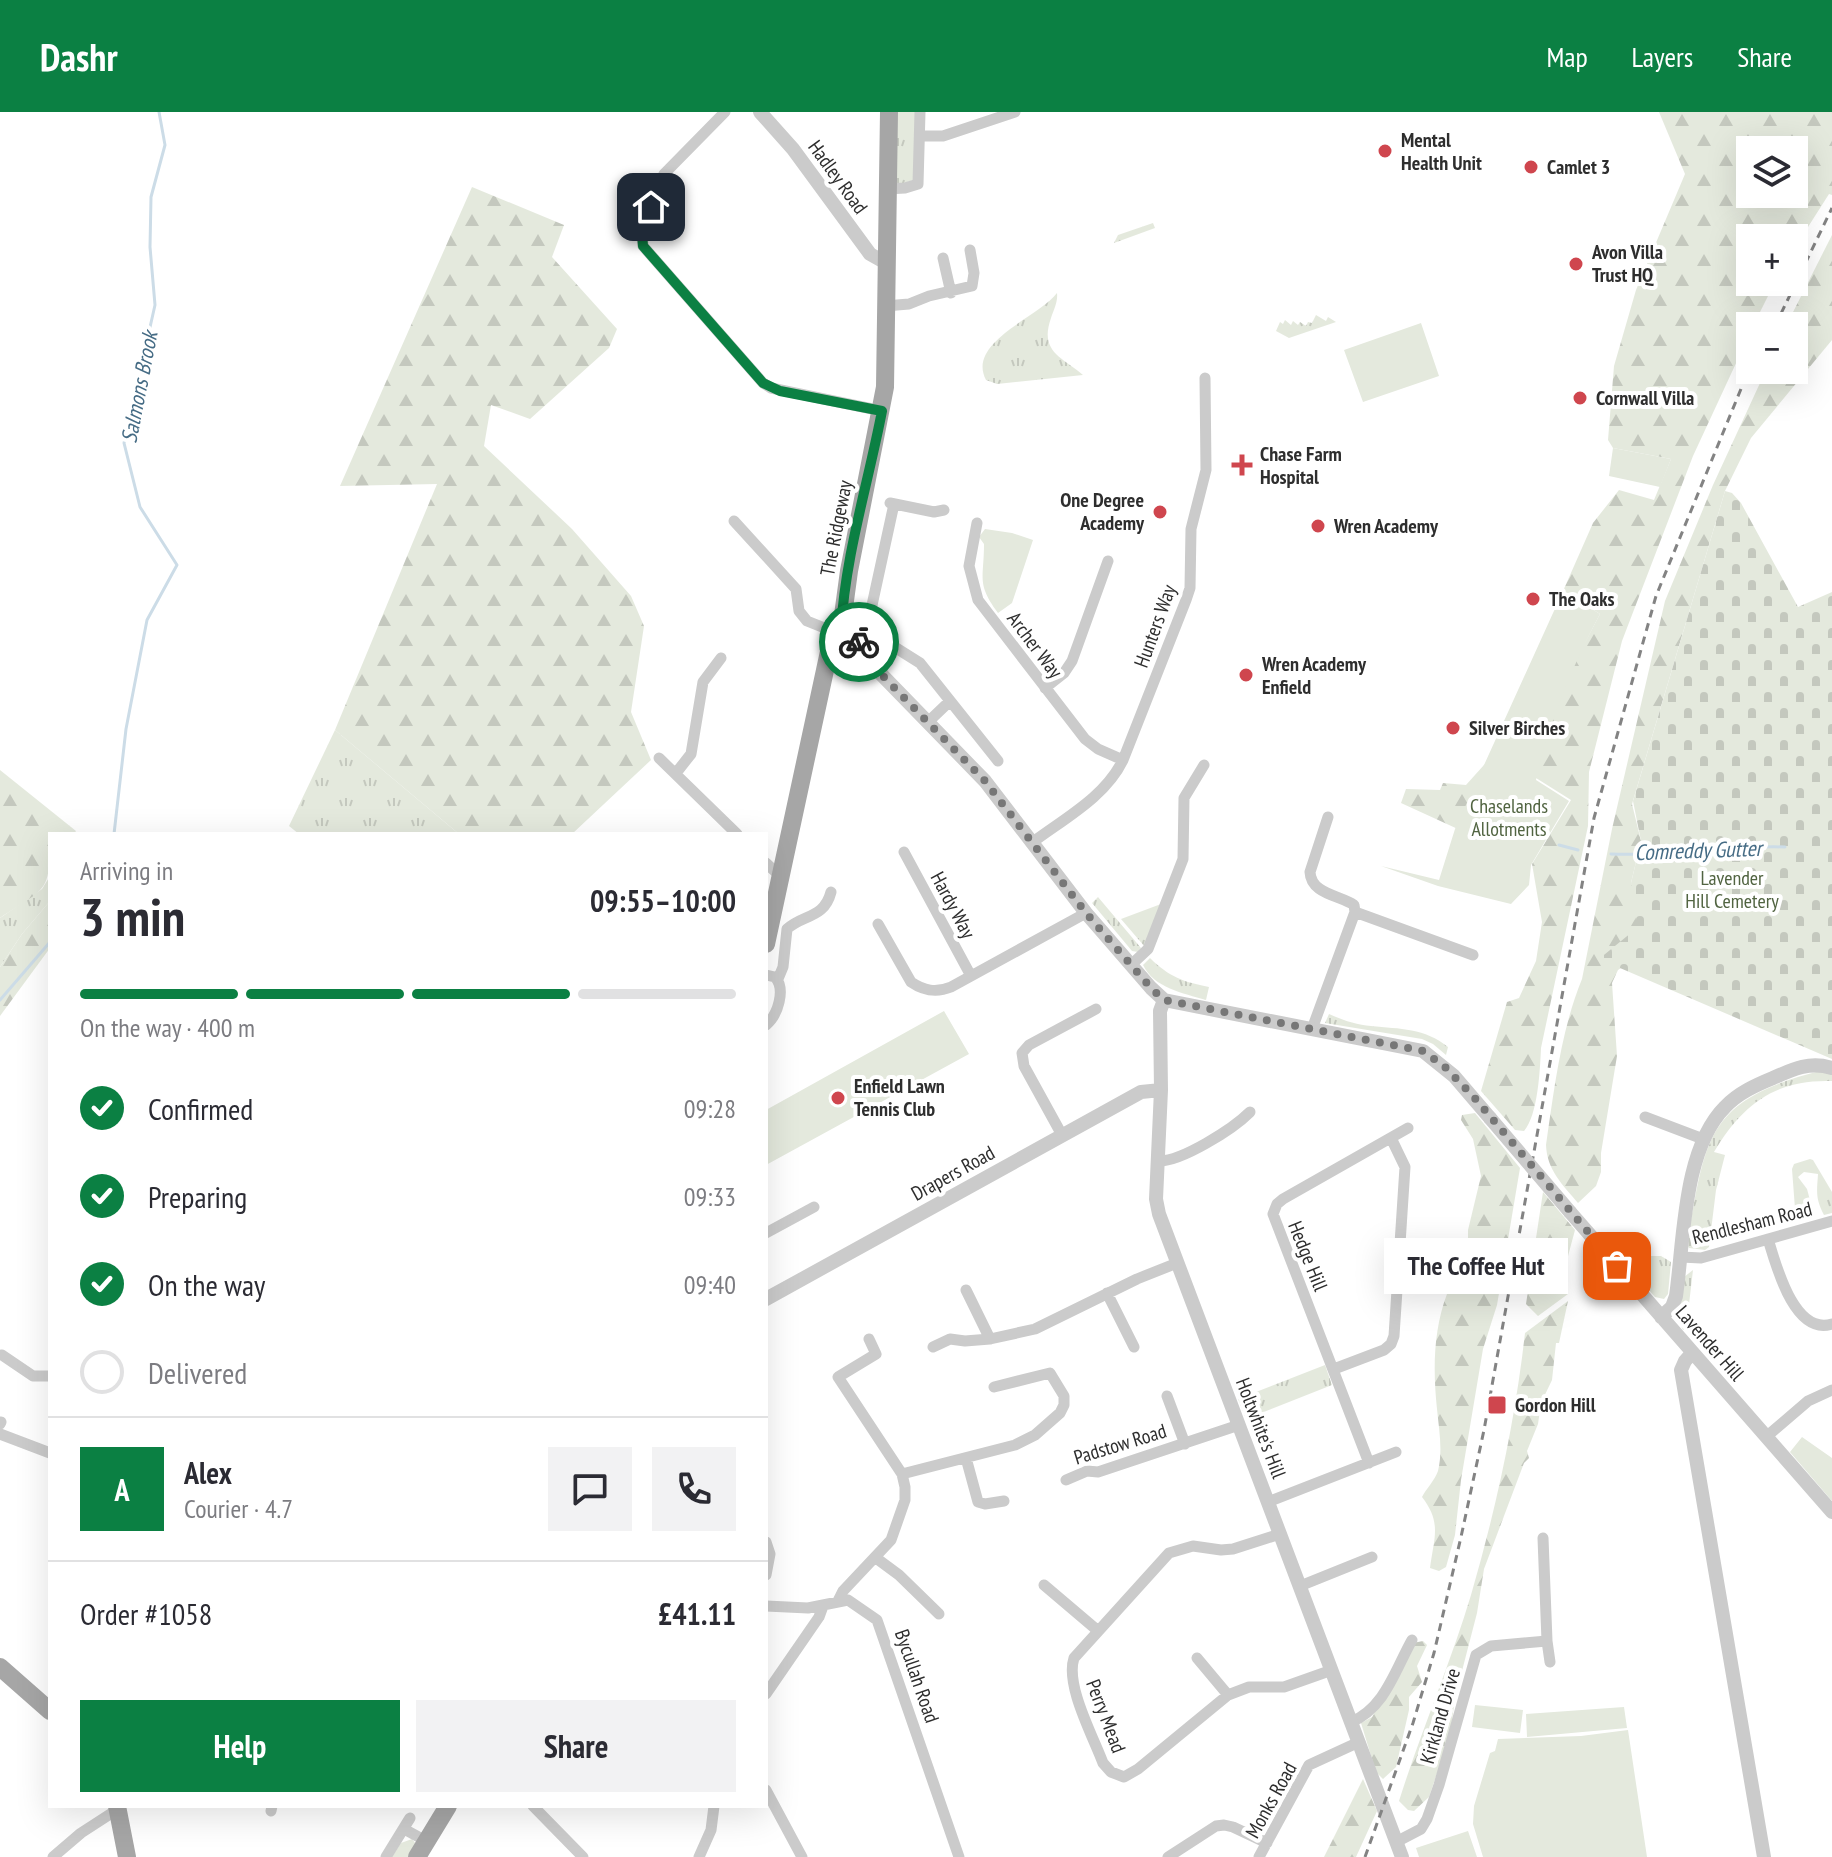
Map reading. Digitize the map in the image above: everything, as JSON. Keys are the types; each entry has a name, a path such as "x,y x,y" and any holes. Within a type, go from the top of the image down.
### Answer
{"main road":[{"name":"The Ridgeway","path":"768,935 830,647 841,630 859,518 882,411 885,387 889,112"},
{"path":"0,1667 48,1709"},
{"path":"118,1808 127,1857"},
{"path":"421,1849 447,1808"}],"street":[{"path":"725,112 664,174 642,234 643,246 763,383 780,391 882,411"},
{"name":"Hadley Road","path":"760,112 793,149 870,254 886,263"},
{"path":"887,189 918,184 920,112"},
{"path":"920,136 943,136 1015,112"},
{"path":"885,306 909,304 972,286 974,273 970,250"},
{"path":"943,258 951,293"},
{"name":"Hunters Way","path":"1033,842 1106,786 1123,760 1190,588 1191,529 1206,470 1205,378"},
{"path":"944,510 934,512 891,503 870,627 877,636 920,663 998,761"},
{"path":"734,521 796,589 799,611 807,621 827,629 841,630 857,639 879,672 985,781 1086,913 1164,1000"},
{"name":"Archer Way","path":"977,523 969,566 978,600 1091,745 1123,760"},
{"path":"1045,688 1064,673 1072,661 1108,561"},
{"path":"676,773 691,754 703,682 721,658"},
{"path":"928,722 950,701"},
{"path":"659,758 735,832"},
{"path":"1131,965 1148,949 1183,859 1184,798 1204,765"},
{"path":"1312,1029 1355,912 1354,905 1319,889 1310,880 1328,817"},
{"name":"Hardy Way","path":"904,852 971,976"},
{"path":"768,865 781,877"},
{"path":"768,1023 775,1016 781,987 772,977 783,967 787,929 809,919 821,909 831,892"},
{"path":"1355,912 1473,955"},
{"path":"878,924 906,976 918,987 935,991 971,976 1086,913"},
{"name":"Lavender Hill","path":"1164,1000 1423,1051 1454,1076 1832,1512"},
{"name":"Holtwhite's Hill","path":"1164,1000 1160,1011 1161,1090 1156,1199 1177,1263 1402,1857"},
{"path":"1062,1135 1024,1066 1022,1053 1029,1045 1096,1009"},
{"path":"1661,1317 1674,1303 1688,1201 1703,1139 1717,1116 1754,1086 1810,1064 1832,1068"},
{"name":"Drapers Road","path":"768,1298 1141,1092 1161,1090"},
{"path":"1158,1161 1178,1158 1237,1124 1250,1112"},
{"path":"1645,1117 1703,1139"},
{"name":"Hedge Hill","path":"1369,1463 1275,1221 1274,1209 1283,1199 1408,1128"},
{"path":"1334,1369 1384,1350 1394,1336 1405,1167 1391,1138"},
{"path":"768,1232 814,1207"},
{"name":"Rendlesham Road","path":"1681,1257 1701,1258 1832,1221"},
{"path":"1768,1239 1786,1294 1810,1322 1821,1327 1832,1324"},
{"path":"933,1347 950,1339 990,1339 1035,1329 1177,1263"},
{"path":"966,1290 990,1339"},
{"path":"1107,1293 1134,1347"},
{"path":"768,1606 823,1606 838,1601 843,1591 891,1540 899,1521 905,1500 902,1474 838,1377 876,1354 869,1339"},
{"path":"1692,1353 1681,1370 1764,1857"},
{"path":"2,1355 33,1376 48,1376"},
{"path":"902,1474 1026,1440 1060,1413 1064,1405 1064,1396 1050,1373 994,1387"},
{"path":"1766,1437 1808,1401 1832,1390"},
{"name":"Padstow Road","path":"1167,1396 1185,1444"},
{"name":"Padstow Road","path":"1066,1480 1239,1425"},
{"path":"0,1434 48,1452"},
{"path":"1268,1502 1396,1452"},
{"path":"966,1458 978,1502 1004,1501"},
{"name":"Perry Mead","path":"1280,1534 1233,1549 1193,1546 1169,1553 1074,1658 1071,1669 1074,1685 1103,1763 1111,1772 1124,1777 1228,1695 1249,1687 1284,1687 1332,1670"},
{"path":"1543,1538 1550,1662"},
{"path":"1300,1586 1372,1557"},
{"path":"876,1558 899,1575 939,1614"},
{"path":"1044,1585 1097,1630"},
{"name":"Bycullah Road","path":"838,1601 853,1602 874,1616 880,1625 959,1857"},
{"path":"768,1691 819,1617 823,1606"},
{"path":"1351,1722 1378,1703 1412,1640"},
{"name":"Kirkland Drive","path":"1396,1842 1421,1829 1427,1819 1476,1655 1491,1646 1547,1641"},
{"path":"1197,1658 1228,1695"},
{"name":"Monks Road","path":"1259,1857 1309,1765 1359,1742"},
{"path":"768,1794 802,1857"},
{"path":"53,1857 118,1808"},
{"path":"535,1808 583,1857"},
{"path":"699,1857 711,1830 714,1808"},
{"path":"386,1857 407,1823 421,1849"},
{"path":"1168,1857 1216,1826 1224,1825 1267,1843"}],"green space":[{"path":"897,112 917,112 916,179 896,186"},
{"path":"1659,112 1832,112 1832,195 1829,194 1808,227 1808,224 1736,224 1736,296 1768,296 1760,312 1736,312 1736,363 1693,456 1622,641 1589,772 1588,826 1541,1048 1535,1104 1524,1131 1515,1130 1481,1091 1507,1002 1519,998 1536,961 1542,922 1532,864 1571,800 1536,778 1460,830 1401,803 1406,789 1440,790 1443,783 1466,785 1572,667 1600,614 1563,591 1593,523 1619,490 1654,500 1671,459 1613,448 1608,440 1614,366 1636,290 1685,174"},
{"path":"472,187 564,225 552,257 617,329 609,348 530,419 491,405 484,446 572,529 631,596 644,626 631,712 651,760 574,832 457,832 335,730 437,484 340,486"},
{"path":"1153,223 1155,228 1114,243 1118,235"},
{"path":"1832,235 1832,340 1808,369 1808,312 1793,312 1801,296 1808,296 1808,282"},
{"path":"1057,293 1048,329 1050,346 1060,358 1083,375 997,384 986,380 983,366 986,354 995,342"},
{"path":"1316,315 1336,322 1289,338 1276,331 1280,322 1283,324 1285,320 1291,325 1293,321 1306,326 1308,322 1312,323"},
{"path":"1421,323 1439,376 1363,402 1344,350"},
{"path":"1760,384 1796,384 1751,438 1725,491 1632,804 1641,841 1631,883 1660,941 1618,970 1612,983 1617,1056 1601,1153 1601,1172 1596,1186 1578,1203 1556,1176 1546,1145 1563,1039 1582,979 1612,829 1665,601"},
{"path":"1613,448 1671,459 1660,487 1609,476"},
{"name":"Lavender Hill Cemetery","path":"1725,491 1732,493 1741,503 1798,607 1832,592 1832,1059 1599,959 1637,928 1631,883 1641,841 1633,801"},
{"path":"985,529 1033,540 1012,603 998,613 984,587 984,544 979,537"},
{"name":"Chaselands Allotments","path":"1563,591 1600,614 1562,695 1541,758 1536,780 1569,801 1531,865 1529,885 1511,904 1438,886 1381,866 1439,880 1455,829"},
{"path":"335,730 457,832 296,832 289,826"},
{"path":"0,770 76,831 48,832 47,879 37,893 0,918"},
{"path":"48,879 48,903 0,967 0,918 42,889"},
{"path":"1098,897 1141,948 1138,952 1132,951 1092,903"},
{"path":"48,903 48,951 0,1016 0,967"},
{"path":"1161,904 1145,947 1121,919"},
{"path":"1150,958 1177,978 1209,987 1206,1000 1154,979 1143,965"},
{"name":"Enfield Lawn Tennis Club","path":"944,1011 969,1054 768,1164 768,1109"},
{"path":"1329,1014 1360,1025 1402,1029 1430,1036 1448,1047 1446,1055 1422,1039 1325,1023"},
{"path":"1823,1070 1832,1073 1832,1081 1777,1090 1749,1108 1725,1135 1714,1152 1725,1155 1716,1190 1709,1247 1705,1250 1689,1248 1687,1244 1700,1175 1718,1127 1734,1109 1755,1095"},
{"path":"1475,1113 1520,1168 1497,1305 1483,1349 1455,1535 1446,1567 1439,1571 1430,1568 1434,1523 1422,1497 1437,1474 1440,1455 1435,1366 1442,1308 1447,1294 1468,1283 1468,1230 1481,1176 1473,1139 1461,1120 1462,1115"},
{"path":"1810,1159 1832,1192 1832,1213 1824,1215 1819,1204 1818,1174 1804,1172 1798,1177 1807,1189 1814,1215 1813,1218 1796,1222 1792,1169 1794,1164"},
{"path":"1543,1192 1575,1230 1560,1286 1568,1294 1538,1316 1526,1304"},
{"path":"1651,1256 1661,1256 1671,1262 1668,1294 1664,1299 1655,1297 1633,1272"},
{"path":"1693,1270 1686,1330 1683,1330 1679,1318 1680,1297 1684,1277"},
{"path":"1568,1301 1559,1343 1556,1343 1552,1380 1541,1403 1538,1424 1527,1451 1529,1458 1524,1463 1484,1569 1477,1613 1455,1698 1450,1735 1429,1797 1414,1811 1408,1810 1399,1801 1463,1621 1489,1530 1504,1465 1525,1333"},
{"path":"1325,1365 1332,1385 1246,1419 1238,1399"},
{"path":"1802,1437 1832,1458 1832,1501 1790,1452"},
{"path":"1423,1641 1427,1645 1417,1666 1422,1682 1409,1697 1396,1767 1383,1779 1376,1772 1361,1723 1372,1717 1413,1643"},
{"path":"1475,1705 1523,1710 1520,1733 1472,1727"},
{"path":"1624,1707 1627,1728 1527,1737 1526,1714"},
{"path":"1628,1730 1647,1857 1483,1857 1473,1824 1474,1806 1490,1753 1495,1751 1498,1739 1581,1736"},
{"path":"1363,1779 1377,1811 1356,1857 1324,1857"},
{"path":"1468,1831 1477,1857 1419,1857 1416,1848"},
{"path":"412,1839 416,1844 408,1857 392,1857 401,1843"}],"waterway":[{"name":"Salmons Brook","path":"114,832 126,729 147,620 177,565 140,507 124,443 155,305 150,247 151,197 165,145 159,112"},
{"name":"Comreddy Gutter","path":"1559,845 1578,850"},
{"name":"Comreddy Gutter","path":"1611,854 1785,847"},
{"name":"Salmons Brook","path":"0,1000 48,944"}],"railway":[{"path":"1782,312 1832,208"},
{"path":"1365,1857 1413,1723 1434,1653 1461,1537 1484,1430 1594,818 1656,596 1743,384"}],"way so far":[{"path":"859,642 879,672 985,781 1086,913 1164,1000 1404,1045 1433,1056 1472,1095 1617,1266"}],"place":[{"name":"Mental Health Unit","path":"1385,151"},
{"name":"Camlet 3","path":"1531,167"},
{"name":"Avon Villa Trust HQ","path":"1576,264"},
{"name":"Cornwall Villa","path":"1580,398"},
{"name":"Chase Farm Hospital","path":"1242,465"},
{"name":"One Degree Academy","path":"1160,512"},
{"name":"Wren Academy","path":"1318,526"},
{"name":"The Oaks","path":"1533,599"},
{"name":"Wren Academy Enfield","path":"1246,675"},
{"name":"Silver Birches","path":"1453,728"},
{"name":"Enfield Lawn Tennis Club","path":"838,1098"},
{"name":"The Coffee Hut","path":"1617,1266"},
{"name":"Gordon Hill","path":"1497,1405"}],"route":[{"path":"651,207 642,234 643,246 763,383 780,391 882,411 842,611 841,630 859,642"}]}
